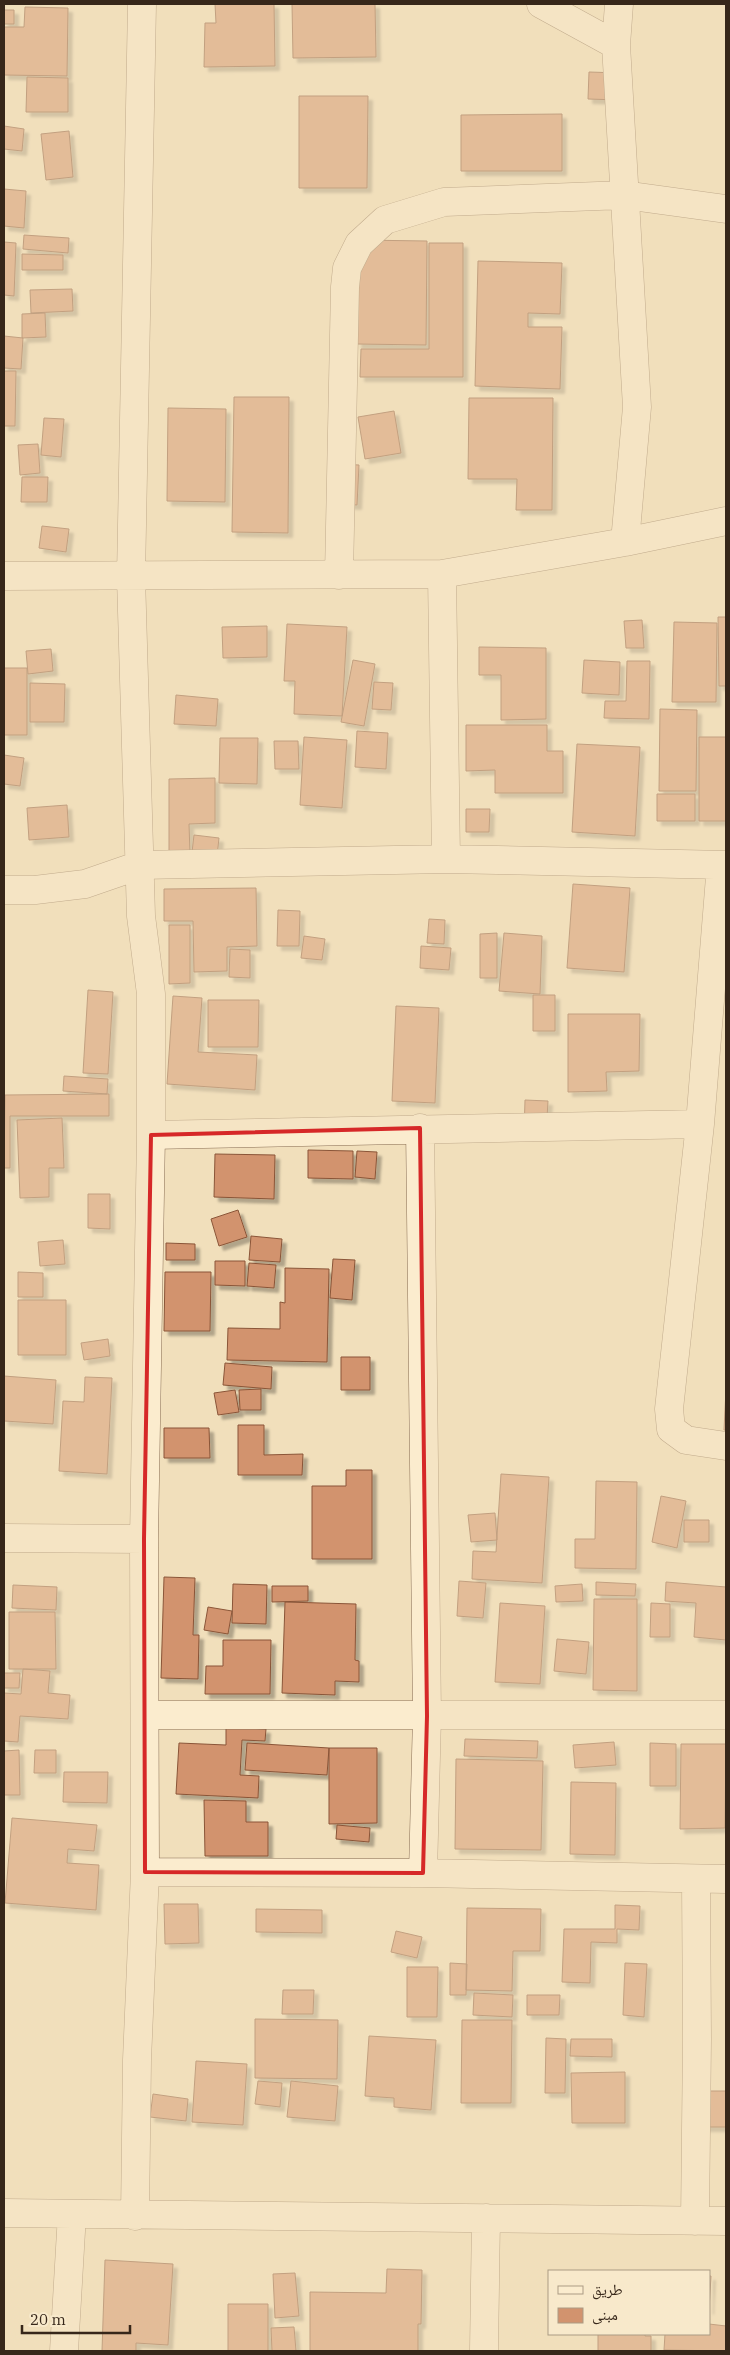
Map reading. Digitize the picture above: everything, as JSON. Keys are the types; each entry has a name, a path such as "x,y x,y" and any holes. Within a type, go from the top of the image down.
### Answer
{"street":[{"path":"135,2216 137,2060 145,1872 144,1539 151,1135 151,994 142,916 131,577 142,4"},
{"path":"541,4 616,45"},
{"path":"619,4 616,45 637,407 625,542"},
{"path":"339,575 345,287 347,268 358,244 385,220 444,202 624,195 726,209"},
{"path":"4,576 131,577 442,574 625,542 726,521"},
{"path":"442,574 446,859"},
{"path":"4,890 35,890 85,884 140,865 446,859 724,865 700,1124 669,1409 671,1429 686,1440 726,1446"},
{"path":"151,1135 420,1128 700,1124"},
{"path":"420,1128 428,1716 423,1873"},
{"path":"4,1538 144,1539"},
{"path":"145,1715 726,1715"},
{"path":"145,1872 423,1873 726,1879"},
{"path":"695,2221 696,1878"},
{"path":"4,2213 135,2216 726,2220"},
{"path":"64,2351 72,2214"},
{"path":"484,2351 486,2218"}],"highlighted area":[{"path":"420,1128 427,1716 423,1873 145,1872 144,1539 151,1135"}],"building":[{"path":"215,4 274,4 275,66 204,67 205,23 216,23"},
{"path":"292,4 375,4 376,57 293,58"},
{"path":"25,7 68,8 67,76 4,75 4,27 24,27"},
{"path":"4,10 14,10 14,24 4,24"},
{"path":"589,72 620,73 619,100 588,99"},
{"path":"27,77 68,78 68,112 26,112"},
{"path":"299,96 368,96 367,188 299,188"},
{"path":"562,114 562,171 461,171 461,115"},
{"path":"4,126 24,129 22,151 4,149"},
{"path":"69,131 73,177 46,180 41,134"},
{"path":"4,189 26,191 24,228 4,226"},
{"path":"24,235 69,238 68,253 23,249"},
{"path":"359,240 427,241 426,345 357,344"},
{"path":"4,242 16,243 14,296 4,295"},
{"path":"429,243 463,243 463,377 360,377 361,349 429,349"},
{"path":"22,254 63,255 63,270 22,270"},
{"path":"478,261 562,263 560,314 528,313 528,327 562,327 560,389 475,386"},
{"path":"72,289 73,311 31,313 30,290"},
{"path":"45,313 46,337 22,338 22,314"},
{"path":"4,336 23,338 21,369 4,368"},
{"path":"4,371 16,371 15,426 4,426"},
{"path":"234,397 289,397 288,533 232,532"},
{"path":"469,398 553,398 552,510 516,510 517,479 468,479"},
{"path":"168,408 226,409 225,502 167,501"},
{"path":"394,411 401,453 365,459 358,417"},
{"path":"44,418 64,419 61,457 41,455"},
{"path":"38,444 40,473 20,475 18,445"},
{"path":"338,464 359,465 357,505 336,504"},
{"path":"22,477 48,477 47,502 21,502"},
{"path":"42,526 69,529 66,552 39,548"},
{"path":"718,617 726,617 726,686 719,686"},
{"path":"642,620 644,648 626,648 624,621"},
{"path":"674,622 717,623 716,702 672,702"},
{"path":"287,624 347,627 342,716 294,714 295,681 284,681"},
{"path":"267,626 267,657 223,658 222,627"},
{"path":"479,647 546,648 546,719 501,720 501,675 479,675"},
{"path":"51,649 53,671 28,674 26,651"},
{"path":"353,660 375,664 364,726 341,722"},
{"path":"584,660 620,662 619,695 582,693"},
{"path":"627,661 650,661 649,719 604,718 605,701 626,701"},
{"path":"4,668 27,668 27,735 4,735"},
{"path":"374,682 393,683 391,710 372,709"},
{"path":"30,683 65,684 64,722 30,722"},
{"path":"176,695 218,699 216,726 174,724"},
{"path":"660,709 697,710 696,791 659,791"},
{"path":"466,725 547,725 547,751 563,751 563,793 495,793 495,770 466,771"},
{"path":"357,731 388,733 386,769 355,767"},
{"path":"304,737 347,740 342,808 300,805"},
{"path":"699,737 726,737 726,821 699,821"},
{"path":"220,738 258,738 257,784 219,783"},
{"path":"274,741 298,741 299,769 275,769"},
{"path":"577,744 640,747 635,836 572,832"},
{"path":"4,755 24,758 20,786 4,784"},
{"path":"215,778 215,823 189,824 190,854 169,854 169,779"},
{"path":"657,794 695,794 695,821 657,821"},
{"path":"67,805 69,837 29,840 27,808"},
{"path":"466,809 490,809 489,832 466,832"},
{"path":"194,835 219,838 216,865 191,861"},
{"path":"573,884 630,888 624,972 567,968"},
{"path":"256,888 257,946 227,947 227,971 194,972 193,921 164,921 164,889"},
{"path":"278,910 300,911 299,946 277,946"},
{"path":"429,919 445,920 444,944 427,943"},
{"path":"169,925 190,925 190,983 169,984"},
{"path":"497,933 497,978 480,978 480,934"},
{"path":"504,933 542,936 540,994 499,991"},
{"path":"304,936 325,939 322,960 301,958"},
{"path":"421,946 451,948 449,970 420,968"},
{"path":"230,949 250,950 250,978 229,977"},
{"path":"88,990 113,992 108,1074 83,1073"},
{"path":"533,995 555,995 555,1031 533,1031"},
{"path":"173,996 202,998 198,1052 257,1055 255,1090 167,1084"},
{"path":"208,1000 259,1000 258,1047 208,1047"},
{"path":"396,1006 439,1008 435,1103 392,1101"},
{"path":"568,1014 640,1014 639,1071 606,1072 607,1091 568,1092"},
{"path":"64,1076 108,1079 107,1094 63,1091"},
{"path":"109,1094 109,1116 10,1116 10,1168 4,1168 5,1095"},
{"path":"525,1100 548,1101 546,1134 524,1133"},
{"path":"62,1118 64,1168 49,1168 49,1197 20,1198 17,1120"},
{"path":"308,1150 353,1151 353,1179 308,1178"},
{"path":"357,1151 377,1152 375,1179 355,1177"},
{"path":"215,1154 275,1155 274,1199 214,1197"},
{"path":"88,1194 110,1194 110,1229 88,1228"},
{"path":"238,1210 247,1237 219,1246 211,1219"},
{"path":"251,1236 282,1239 280,1262 249,1260"},
{"path":"63,1240 65,1264 40,1266 38,1242"},
{"path":"166,1243 195,1244 195,1260 166,1260"},
{"path":"333,1259 355,1260 352,1300 330,1298"},
{"path":"215,1261 245,1261 245,1286 215,1285"},
{"path":"249,1263 276,1265 274,1288 247,1286"},
{"path":"285,1268 329,1269 327,1362 227,1360 228,1328 280,1329 280,1302 285,1303"},
{"path":"18,1272 43,1273 43,1297 18,1297"},
{"path":"165,1272 211,1272 210,1331 164,1331"},
{"path":"18,1300 66,1300 66,1355 18,1355"},
{"path":"108,1339 110,1356 84,1360 81,1343"},
{"path":"341,1357 370,1357 370,1390 341,1390"},
{"path":"225,1363 272,1367 271,1389 223,1385"},
{"path":"4,1376 56,1380 53,1424 4,1421"},
{"path":"85,1377 112,1378 107,1474 59,1471 63,1401 84,1402"},
{"path":"261,1389 261,1410 240,1410 239,1390"},
{"path":"726,1389 726,1430 724,1430"},
{"path":"235,1390 239,1412 218,1415 214,1393"},
{"path":"238,1425 264,1425 264,1455 303,1454 302,1475 238,1475"},
{"path":"164,1428 209,1428 210,1458 164,1458"},
{"path":"346,1470 372,1470 372,1559 312,1559 312,1486 346,1486"},
{"path":"501,1474 549,1477 542,1583 472,1579 473,1551 496,1552"},
{"path":"596,1481 637,1482 636,1569 575,1568 575,1539 595,1539"},
{"path":"661,1496 686,1501 677,1548 652,1542"},
{"path":"495,1513 497,1540 471,1542 468,1515"},
{"path":"684,1520 709,1520 709,1542 684,1542"},
{"path":"164,1577 195,1578 193,1635 199,1635 198,1679 161,1678"},
{"path":"459,1581 486,1583 483,1618 457,1616"},
{"path":"596,1582 636,1584 635,1596 596,1595"},
{"path":"666,1582 726,1587 726,1640 694,1637 696,1603 665,1601"},
{"path":"233,1584 267,1585 266,1624 232,1623"},
{"path":"582,1584 583,1601 556,1602 555,1586"},
{"path":"13,1585 57,1587 56,1610 12,1608"},
{"path":"272,1586 308,1586 308,1601 272,1602"},
{"path":"594,1599 637,1599 637,1691 593,1690"},
{"path":"285,1602 356,1604 355,1660 359,1661 359,1682 335,1681 335,1695 282,1693"},
{"path":"500,1603 545,1606 540,1684 495,1682"},
{"path":"651,1603 670,1604 670,1637 650,1637"},
{"path":"208,1607 232,1611 228,1634 204,1630"},
{"path":"9,1612 55,1612 56,1669 9,1669"},
{"path":"557,1639 589,1642 586,1674 554,1671"},
{"path":"223,1640 271,1640 270,1694 205,1694 206,1666 223,1666"},
{"path":"23,1669 50,1671 48,1693 70,1695 68,1719 20,1716 18,1742 4,1741 4,1693 21,1694"},
{"path":"4,1673 20,1673 19,1688 4,1688"},
{"path":"226,1727 266,1729 265,1741 242,1740 240,1775 259,1776 258,1798 176,1794 179,1743 226,1745"},
{"path":"465,1739 538,1741 537,1758 464,1756"},
{"path":"614,1742 616,1765 575,1768 573,1745"},
{"path":"247,1743 329,1748 327,1775 245,1770"},
{"path":"650,1743 676,1744 676,1786 650,1786"},
{"path":"681,1744 726,1744 725,1828 680,1829"},
{"path":"329,1748 377,1748 377,1823 329,1824"},
{"path":"19,1750 20,1795 4,1795 4,1751"},
{"path":"35,1750 56,1750 56,1773 34,1773"},
{"path":"456,1759 543,1761 541,1850 455,1849"},
{"path":"64,1772 108,1772 107,1803 63,1802"},
{"path":"571,1782 616,1783 615,1855 570,1854"},
{"path":"204,1800 246,1801 246,1822 268,1822 268,1856 205,1856"},
{"path":"12,1818 97,1825 94,1851 68,1849 67,1863 99,1865 96,1910 5,1903"},
{"path":"337,1825 370,1828 369,1842 336,1839"},
{"path":"164,1904 198,1904 199,1943 165,1944"},
{"path":"615,1905 640,1906 639,1930 617,1929 617,1943 591,1942 590,1983 562,1982 564,1929 615,1929"},
{"path":"467,1908 541,1909 540,1951 513,1951 512,1991 466,1990"},
{"path":"256,1909 322,1910 322,1933 256,1932"},
{"path":"396,1931 422,1937 417,1958 391,1952"},
{"path":"450,1963 467,1964 466,1995 450,1995"},
{"path":"625,1963 647,1964 644,2017 623,2015"},
{"path":"407,1967 438,1967 437,2017 407,2017"},
{"path":"283,1990 314,1990 313,2014 282,2014"},
{"path":"474,1993 513,1995 512,2017 473,2015"},
{"path":"527,1995 560,1995 559,2015 527,2015"},
{"path":"255,2019 338,2020 337,2079 255,2078"},
{"path":"462,2020 512,2020 511,2103 461,2103"},
{"path":"369,2036 436,2040 431,2110 394,2107 394,2098 365,2096"},
{"path":"546,2038 566,2039 565,2093 545,2093"},
{"path":"571,2039 612,2039 612,2057 570,2056"},
{"path":"196,2061 247,2064 243,2125 192,2122"},
{"path":"625,2072 625,2123 572,2123 571,2073"},
{"path":"258,2081 282,2083 280,2107 255,2104"},
{"path":"291,2081 338,2086 335,2121 287,2117"},
{"path":"703,2091 726,2091 726,2127 703,2127"},
{"path":"153,2094 188,2099 186,2121 150,2117"},
{"path":"105,2260 173,2264 168,2345 136,2343 136,2351 102,2351"},
{"path":"387,2269 422,2270 421,2324 418,2324 418,2351 310,2351 310,2292 386,2293"},
{"path":"295,2273 299,2316 275,2318 273,2274"},
{"path":"228,2304 268,2304 268,2351 228,2351"},
{"path":"710,2324 726,2326 726,2351 664,2350 665,2335 710,2335"},
{"path":"294,2327 296,2351 272,2351 271,2328"},
{"path":"598,2335 651,2336 651,2351 598,2351"}]}
